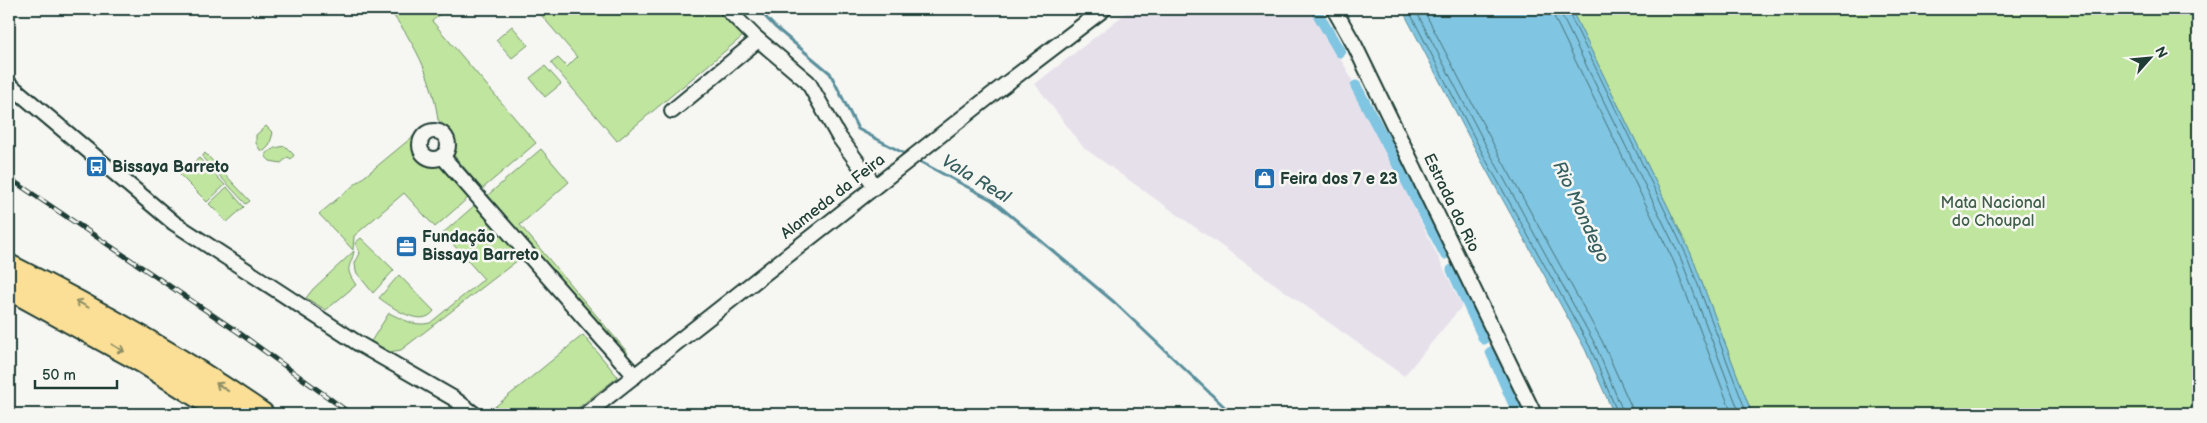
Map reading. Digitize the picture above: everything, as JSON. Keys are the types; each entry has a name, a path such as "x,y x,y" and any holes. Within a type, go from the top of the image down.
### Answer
{"highway":[{"path":"9,266 144,339 206,376 262,414"},
{"path":"9,288 19,297 142,361 226,414"}],"street":[{"path":"727,9 758,40 808,82 839,137 879,183"},
{"path":"737,9 766,38 804,67 815,81 847,136 879,183"},
{"name":"Alameda da Feira","path":"586,414 879,183 1104,9"},
{"name":"Estrada do Rio","path":"1334,9 1355,46 1534,414"},
{"path":"672,111 758,40"},
{"path":"9,84 174,223 359,344 453,398 474,414"},
{"path":"442,156 635,376"}],"shaded area":[{"name":"Feira dos 7 e 23","path":"1131,9 1309,9 1346,68 1462,306 1404,376 1084,148 1035,84"}],"green space":[{"path":"389,9 447,9 432,21 536,143 482,189 453,154 454,139 446,127 438,120 432,90 421,60 406,33"},
{"path":"536,9 719,9 743,36 617,141 551,63 558,58 567,67 577,57"},
{"name":"Mata Nacional do Choupal","path":"1571,9 2187,9 2198,24 2198,414 1752,414 1691,254"},
{"path":"512,26 528,45 512,58 496,40"},
{"path":"545,66 561,84 545,97 530,78"},
{"path":"266,126 273,133 269,146 264,151 260,150 256,143 256,135"},
{"path":"416,134 415,149 421,161 429,167 440,165 468,198 435,227 404,193 354,236 353,250 319,214"},
{"path":"285,146 294,155 291,159 288,157 281,163 270,161 266,157 266,153 275,148"},
{"path":"541,149 569,182 520,225 628,353 625,356 488,195"},
{"path":"205,153 250,201 246,204 202,157"},
{"path":"199,158 225,185 207,202 180,175"},
{"path":"227,187 244,207 227,222 209,204"},
{"path":"475,205 522,257 401,350 389,352 370,343 389,313 414,323 430,323 484,279 443,233"},
{"path":"361,238 394,270 373,293 356,272 355,263 360,253 355,243"},
{"path":"354,251 349,270 356,285 326,310 306,298 313,289"},
{"path":"399,275 434,311 428,316 422,318 406,315 379,298"},
{"path":"583,335 618,377 570,414 496,414 491,410"}],"water":[{"name":"Rio Mondego","path":"1402,9 1571,9 1691,254 1752,414 1614,414 1585,349 1482,162"}],"waterway":[{"name":"Vala Real","path":"758,9 775,27 830,73 858,129 907,155"},
{"path":"1315,9 1340,52"},
{"path":"1356,86 1445,254"},
{"name":"Vala Real","path":"915,159 992,200 1114,302 1232,414"},
{"path":"1452,270 1484,339"},
{"path":"1491,352 1518,414"}],"railway":[{"path":"9,178 238,332 351,414"}],"place":[{"name":"Bissaya Barreto","path":"96,167"},
{"name":"Feira dos 7 e 23","path":"1264,179"},
{"name":"Fundação Bissaya Barreto","path":"406,246"}]}
